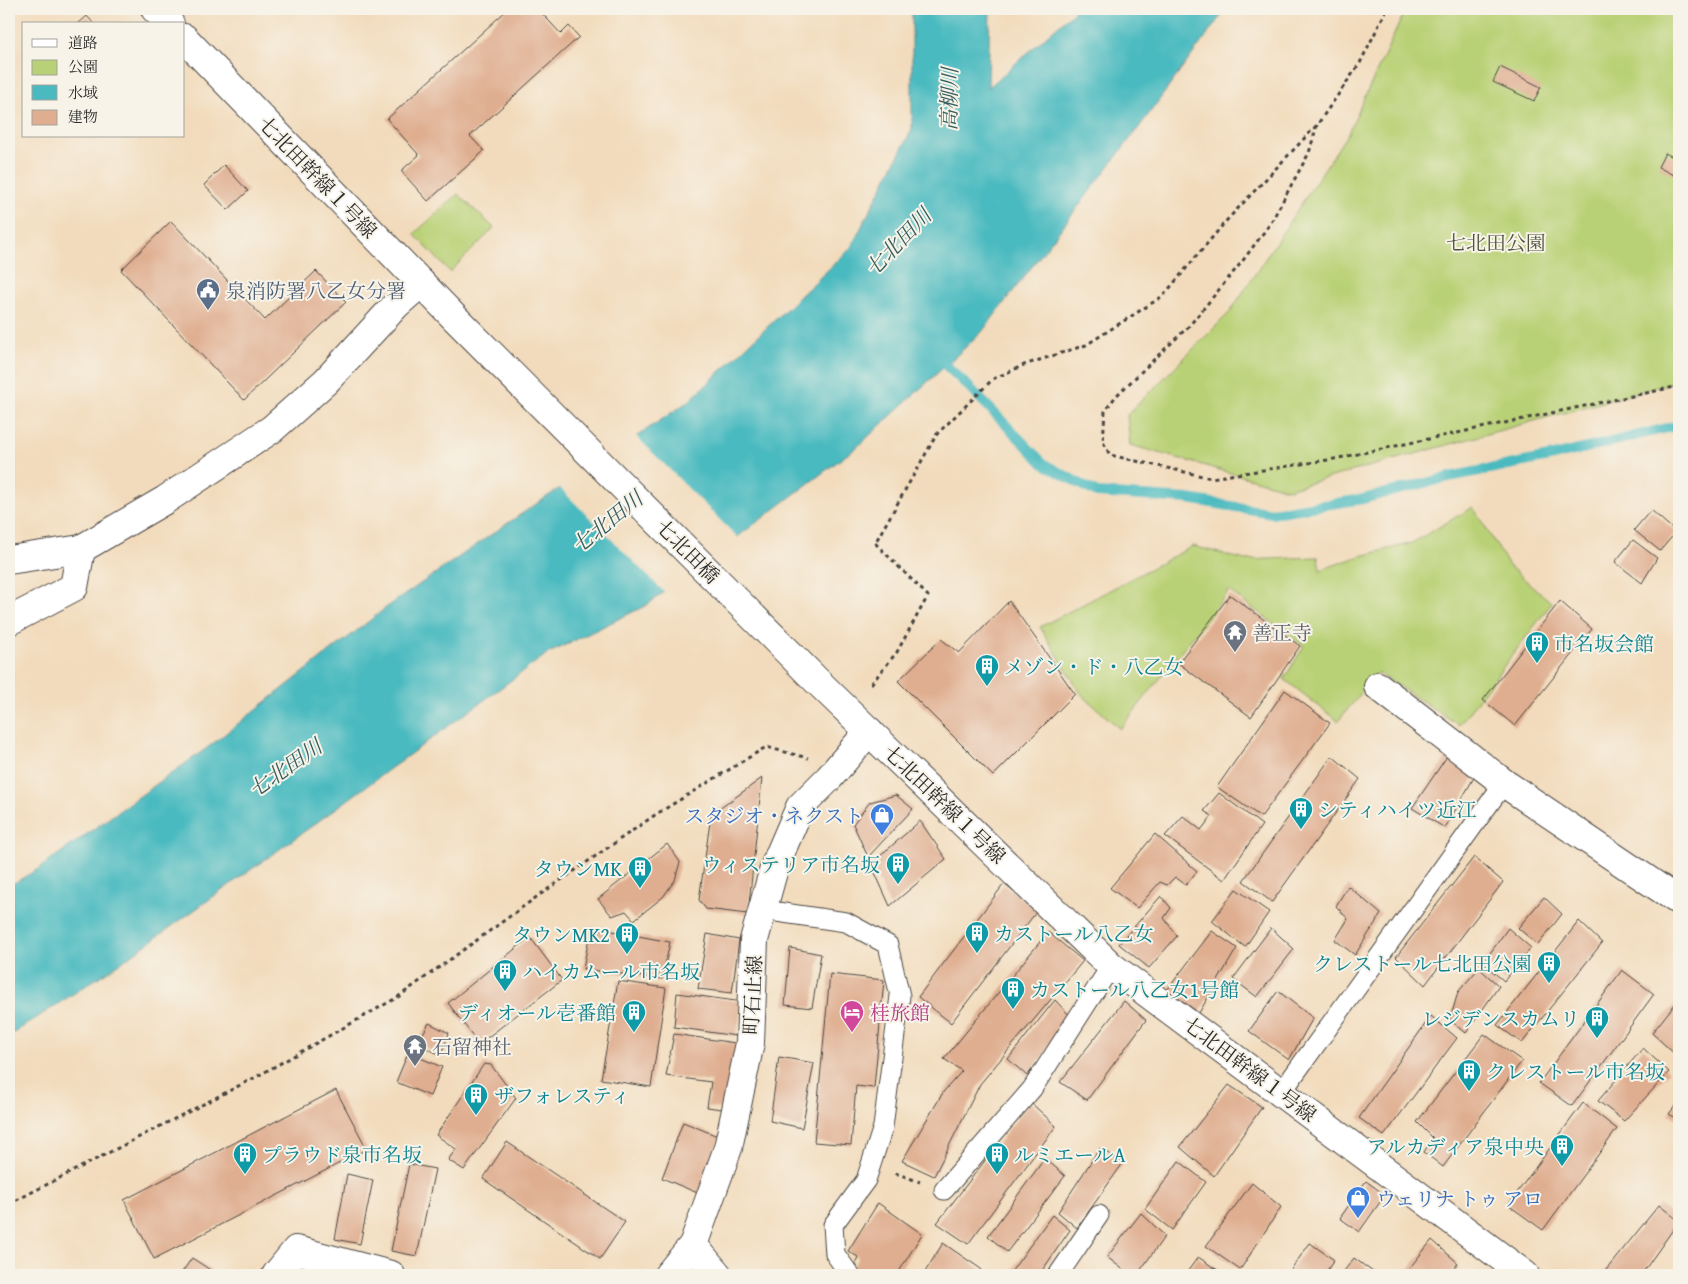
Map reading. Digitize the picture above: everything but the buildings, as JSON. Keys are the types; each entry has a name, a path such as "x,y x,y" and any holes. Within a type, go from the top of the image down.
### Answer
{"street":[{"path":"155,9 168,22"},
{"name":"七北田幹線１号線","path":"185,39 453,316"},
{"path":"9,560 81,548 166,500 272,429 326,381 396,305 421,283"},
{"name":"七北田橋","path":"453,316 816,680"},
{"path":"9,621 74,586 81,548"},
{"name":"七北田幹線１号線","path":"816,680 1111,966 1524,1275"},
{"path":"1378,686 1504,783 1679,902"},
{"name":"町石止線","path":"668,1275 693,1245 728,1148 750,1043 754,940 775,865 800,807 829,778 869,730"},
{"path":"693,1245 718,1275"},
{"path":"276,1275 296,1250 391,1275"}],"lane":[{"path":"1281,1093 1504,783"},
{"path":"763,910 846,922 888,945 900,996 883,1127 866,1180 833,1225 835,1254 850,1275"},
{"path":"944,1190 1032,1089 1111,966"},
{"path":"1058,1275 1099,1215"}],"path":[{"path":"871,684 897,652 928,596 875,544 937,434 994,379 1024,365 1086,345 1163,296 1227,220 1316,125 1360,63 1387,9"},
{"path":"1316,125 1309,153 1270,224 1242,263 1188,326 1116,396 1105,411 1103,442 1110,455 1211,478 1334,459 1679,386"},
{"path":"9,1204 256,1077 398,998 538,896 655,815 766,747 808,758 829,778"},
{"path":"871,1165 944,1190"}],"green space":[{"name":"七北田公園","path":"1406,9 1679,9 1679,381 1288,489 1130,445 1127,415 1230,312 1348,133"},
{"path":"458,194 494,228 450,272 414,234"},
{"path":"1473,507 1509,566 1552,603 1459,725 1378,673 1338,721 1284,679 1304,646 1229,591 1120,729 1082,695 1040,627 1193,546 1245,560 1318,557 1320,570 1357,557 1412,543"}],"water":[{"path":"912,9 990,9 988,88 1077,9 1226,9 1140,126 981,333 857,447 647,605 547,654 122,962 9,1036 9,886 38,869 211,745 387,607 689,401 850,249 912,129"}],"pier":[{"path":"635,435 739,539 666,594 558,486"}],"waterway":[{"path":"936,356 1044,464 1097,493 1188,499 1272,513 1363,499 1449,477 1554,456 1679,425"}],"place":[{"name":"泉消防署八乙女分署","path":"208,311"},
{"name":"善正寺","path":"1235,653"},
{"name":"市名坂会館","path":"1537,664"},
{"name":"メゾン・ド・八乙女","path":"987,687"},
{"name":"シティハイツ近江","path":"1301,830"},
{"name":"スタジオ・ネクスト","path":"882,836"},
{"name":"ウィステリア市名坂","path":"898,885"},
{"name":"タウンMK","path":"640,889"},
{"name":"カストール八乙女","path":"977,954"},
{"name":"タウンMK2","path":"627,955"},
{"name":"クレストール七北田公園","path":"1549,984"},
{"name":"ハイカムール市名坂","path":"505,992"},
{"name":"カストール八乙女1号館","path":"1013,1010"},
{"name":"ディオール壱番館","path":"634,1033"},
{"name":"桂旅館","path":"852,1033"},
{"name":"レジデンスカムリ","path":"1597,1039"},
{"name":"石留神社","path":"415,1067"},
{"name":"クレストール市名坂","path":"1469,1092"},
{"name":"ザフォレスティ","path":"476,1116"},
{"name":"アルカディア泉中央","path":"1562,1167"},
{"name":"プラウド泉市名坂","path":"245,1175"},
{"name":"ルミエールA","path":"997,1175"},
{"name":"ウェリナ トゥ アロ","path":"1358,1219"}],"water label":[{"name":"高柳川","path":"949,99"},
{"name":"七北田川","path":"898,242"},
{"name":"七北田川","path":"607,522"},
{"name":"七北田川","path":"285,768"}]}
